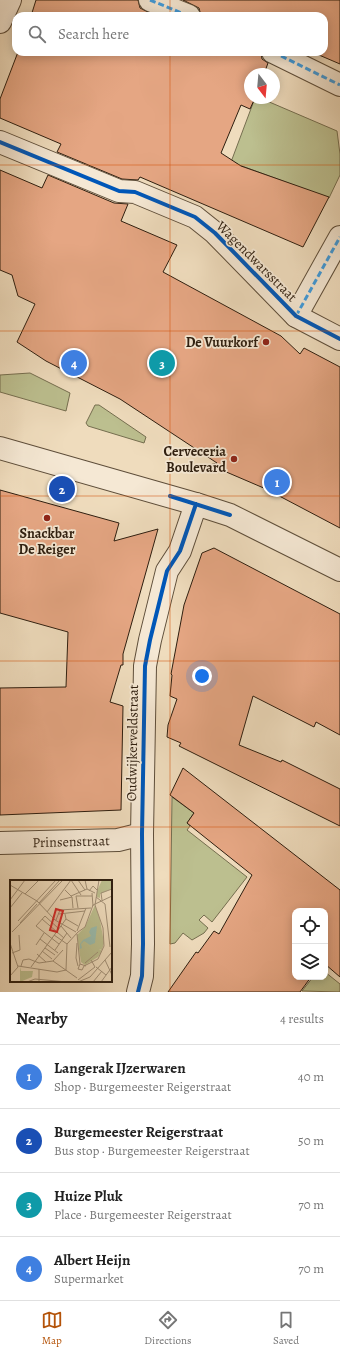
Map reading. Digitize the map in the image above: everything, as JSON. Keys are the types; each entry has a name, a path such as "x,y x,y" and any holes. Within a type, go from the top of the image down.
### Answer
{"street":[{"path":"0,22 10,0"},
{"path":"150,0 179,12"},
{"path":"281,56 340,85"},
{"name":"Wagendwarsstraat","path":"0,142 119,191 135,192 195,217 215,233 296,316 340,339"},
{"path":"296,316 340,237"},
{"path":"0,448 230,515 340,570"},
{"name":"Oudwijkerveldstraat","path":"138,992 142,976 143,944 142,834 146,660 167,571 180,552 196,504"},
{"name":"Prinsenstraat","path":"0,843 118,840 142,834"}],"green space":[{"path":"253,104 274,104 337,131 340,154 340,175 329,198 231,162"},
{"path":"30,373 70,393 66,411 0,392 0,375"},
{"path":"95,405 99,405 146,437 144,443 88,426 86,423"},
{"path":"172,797 194,813 187,823 190,826 187,830 247,877 212,922 204,915 199,920 208,928 204,933 192,940 183,933 175,943 170,944"},
{"path":"328,974 340,984 340,992 302,991 311,980 328,980"}],"building":[{"path":"36,0 138,0 140,8 148,12 32,12"},
{"path":"183,0 340,0 340,64 321,56 328,56 328,12 200,12 199,8"},
{"path":"16,56 262,56 262,59 268,63 266,68 244,68 244,104 252,104 250,109 241,105 221,153 241,166 329,197 303,247 140,177 138,180 122,179 57,152 61,144 0,118 0,99"},
{"path":"0,170 42,188 48,175 114,203 128,204 121,221 177,245 163,272 281,336 300,354 304,348 340,367 340,528 266,489 210,465 217,463 120,399 46,361 17,342 35,304 18,296 12,275 0,270"},
{"path":"0,490 119,523 114,541 158,529 123,654 123,665 121,665 110,702 123,706 121,810 0,815 0,688 66,687 68,632 0,613"},
{"path":"214,548 340,614 340,735 316,722 314,727 253,696 239,745 281,762 282,760 340,789 340,826 179,746 181,743 167,737 168,725 177,699 170,696 171,674 184,605 202,553"},
{"path":"183,768 340,890 340,977 328,967 328,908 292,908 292,980 309,980 300,992 168,992 196,952 198,953 214,931 219,934 252,875 187,823 194,813 170,795"}],"marked path":[{"path":"150,0 179,12"},
{"path":"281,56 340,85"},
{"path":"296,316 340,237"}],"cycle path":[{"path":"0,142 119,191 135,192 195,217 215,233 296,316 340,339"},
{"path":"170,496 230,515"},
{"path":"138,992 142,976 143,944 142,834 145,666 167,571 180,551 196,504"}],"place":[{"name":"De Vuurkorf","path":"266,342"},
{"name":"Albert Heijn","path":"74,363"},
{"name":"Huize Pluk","path":"162,363"},
{"name":"Cerveceria Boulevard","path":"234,459"},
{"name":"Langerak IJzerwaren","path":"277,482"},
{"name":"Burgemeester Reigerstraat","path":"62,489"},
{"name":"Snackbar De Reiger","path":"47,518"}]}
